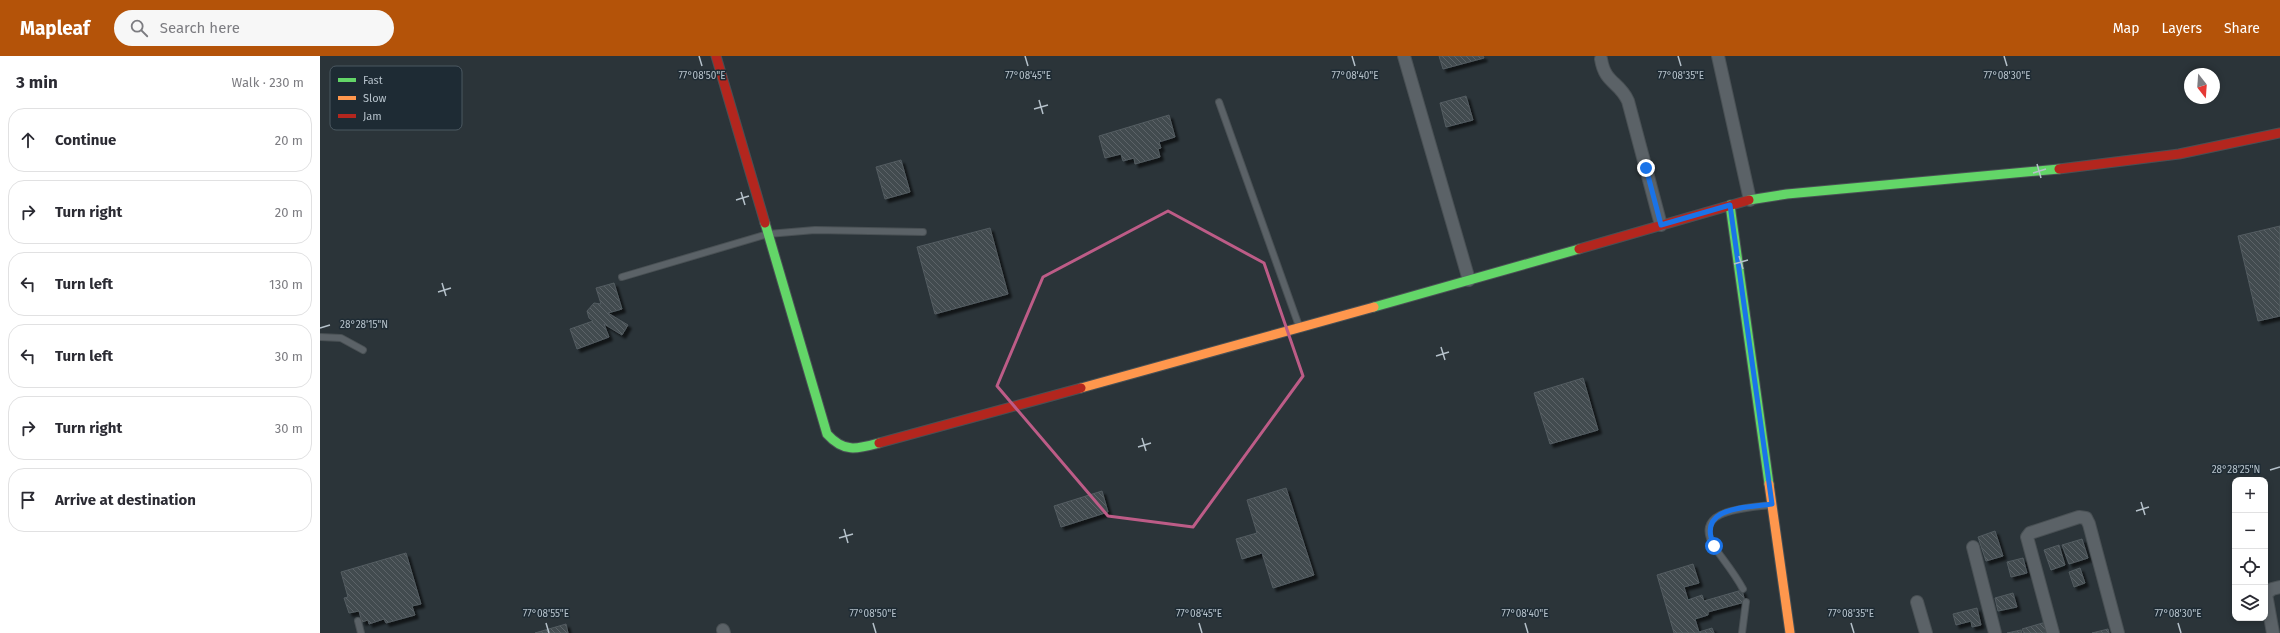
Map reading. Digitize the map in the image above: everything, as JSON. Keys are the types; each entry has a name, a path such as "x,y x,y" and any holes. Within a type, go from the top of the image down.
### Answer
{"street":[{"path":"716,56 827,434 831,440 844,448 868,448 1750,200 1787,194 2088,166 2179,154 2280,133"},
{"path":"1404,56 1469,280"},
{"path":"1718,56 1750,200"},
{"path":"1601,59 1605,74 1619,87 1628,101 1661,225"},
{"path":"1730,205 1790,633"},
{"path":"2053,633 2027,536 2030,533 2079,517 2086,518 2089,524 2118,633"},
{"path":"1973,547 1995,633"},
{"path":"2273,633 2266,594 2272,589 2280,587"},
{"path":"1917,602 1926,633"}],"lane":[{"path":"1219,102 1299,327"},
{"path":"622,277 768,234 815,230 923,232"},
{"path":"320,337 341,338 363,350"},
{"path":"1743,589 1734,572 1714,546 1710,535 1710,526 1723,512 1772,504"},
{"path":"1742,633 1746,602"},
{"path":"358,621 361,633"}],"highlighted area":[{"path":"1168,211 1264,263 1303,376 1193,527 1108,516 997,386 1043,277"}],"building":[{"path":"1439,56 1483,56 1484,58 1443,69"},
{"path":"1466,96 1473,120 1446,127 1440,103"},
{"path":"1169,115 1175,137 1159,142 1161,148 1158,149 1160,157 1135,164 1134,158 1123,161 1121,154 1105,158 1099,136"},
{"path":"901,160 910,192 885,199 876,167"},
{"path":"2280,226 2280,316 2258,321 2238,236"},
{"path":"990,228 1008,294 935,314 917,247"},
{"path":"614,283 622,309 608,313 628,325 622,335 604,324 609,337 577,349 570,329 593,321 589,318 587,311 594,303 601,304 596,288"},
{"path":"1583,378 1598,430 1550,444 1534,393"},
{"path":"1286,488 1314,575 1273,588 1262,553 1242,559 1236,539 1257,533 1247,500"},
{"path":"1102,491 1108,512 1061,527 1054,506"},
{"path":"1995,531 2003,556 1986,561 1978,537"},
{"path":"2082,539 2088,558 2069,564 2062,545"},
{"path":"2059,545 2065,565 2051,570 2044,550"},
{"path":"406,553 421,604 412,606 415,615 386,623 384,619 369,624 368,620 362,622 359,611 349,613 344,598 348,597 341,572"},
{"path":"2023,558 2027,573 2011,577 2007,562"},
{"path":"1693,564 1699,583 1684,587 1688,600 1702,595 1704,601 1742,590 1745,602 1708,612 1708,615 1695,619 1699,632 1712,628 1714,633 1674,633 1657,575"},
{"path":"2080,568 2085,583 2074,587 2069,572"},
{"path":"2013,593 2017,607 1998,611 1995,598"},
{"path":"1977,608 1981,625 1972,627 1971,621 1956,625 1953,614"},
{"path":"2046,622 2050,633 2024,633 2022,629"},
{"path":"566,624 568,633 535,633"},
{"path":"2108,629 2109,633 2092,633"},
{"path":"2021,630 2022,633 2007,633"}],"traffic: fast":[{"path":"1749,200 1787,194 2059,169"},
{"path":"1730,205 1769,484"},
{"path":"765,223 827,434 833,440 845,447 857,448 879,443"},
{"path":"1374,307 1579,249"}],"traffic: slow":[{"path":"1081,388 1374,307"},
{"path":"1769,484 1790,633"}],"traffic: jam":[{"path":"716,56 765,223"},
{"path":"2059,169 2179,154 2280,133"},
{"path":"1579,249 1749,200"},
{"path":"879,443 1081,388"}],"route":[{"path":"1646,168 1661,225 1730,205 1772,504 1728,510 1719,514 1710,526 1711,540 1714,546"}]}
